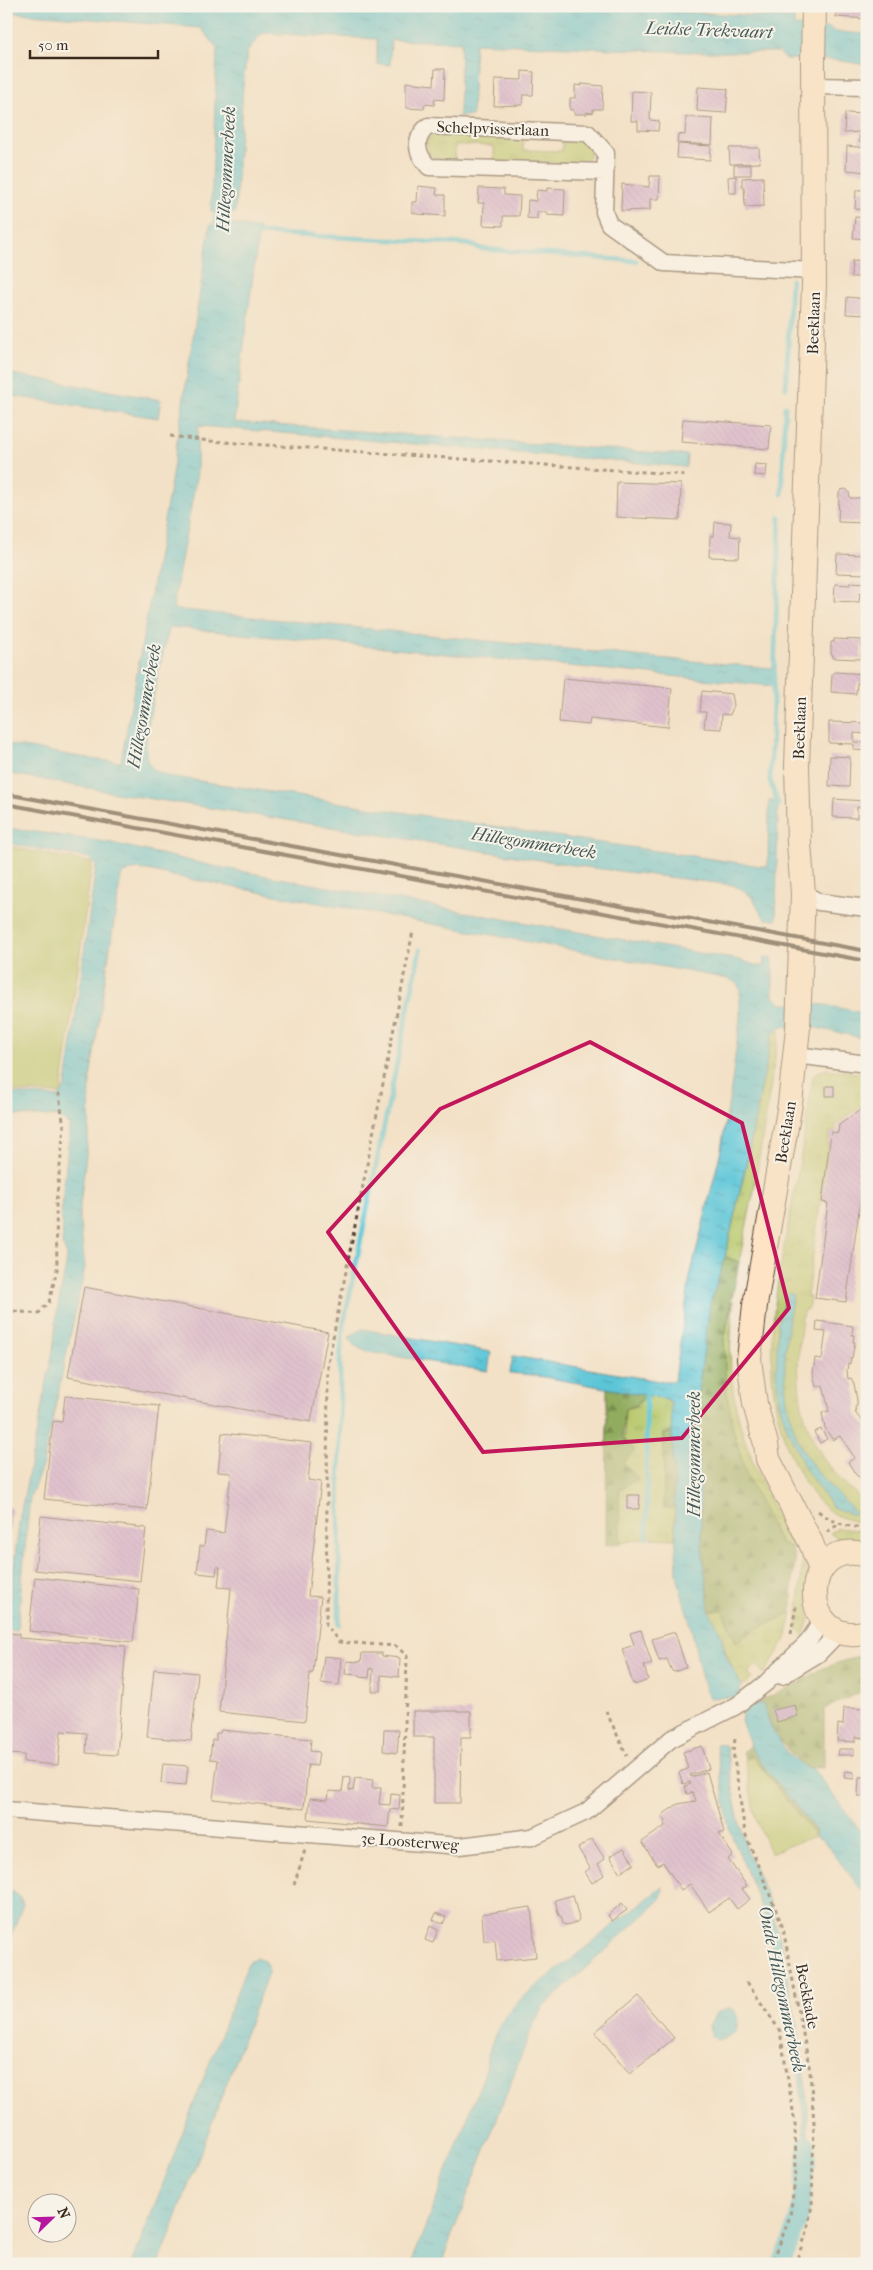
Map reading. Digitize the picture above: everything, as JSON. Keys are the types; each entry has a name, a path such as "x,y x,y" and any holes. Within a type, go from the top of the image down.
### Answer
{"main road":[{"name":"Beeklaan","path":"814,15 814,271 798,766 799,844 803,892 799,1016 790,1104 755,1305 749,1359 755,1404 766,1444 768,1460 811,1543 821,1570"},
{"name":"Beeklaan","path":"766,1444 800,1504 823,1535 856,1555"},
{"path":"856,1555 832,1560 821,1570 815,1582 813,1595 816,1608 832,1625 855,1634 867,1632"}],"street":[{"path":"813,75 867,87"},
{"name":"Schelpvisserlaan","path":"605,172 429,167 420,157 418,145 420,133 428,126 588,133 606,153 604,212 609,224 664,263 814,271"},
{"path":"803,892 819,902 867,908"},
{"path":"796,1055 867,1064"},
{"name":"3e Loosterweg","path":"6,1810 460,1846 532,1837 586,1812 671,1740 736,1706 766,1683 808,1642 832,1625"}],"path":[{"path":"170,436 210,441 686,475"},
{"path":"401,1841 406,1656 396,1646 340,1642 326,1625 328,1363 413,931"},
{"path":"6,1310 38,1314 49,1302 57,1270 56,1204 64,1127 58,1089"},
{"path":"814,1507 839,1524 867,1528"},
{"path":"606,1711 634,1771"},
{"name":"Beekkade","path":"735,1739 733,1751 745,1833 782,1928 810,2072 814,2123 812,2204 807,2232 795,2264"},
{"path":"294,1885 309,1834"},
{"path":"747,1982 780,2031 795,2124 796,2172 790,2216 772,2264"}],"highlighted area":[{"path":"590,1042 742,1123 789,1308 682,1438 483,1452 328,1232 440,1109"}],"green space":[{"path":"435,132 523,134 523,150 562,151 562,135 582,137 590,147 590,156 582,164 494,161 494,146 455,145 455,161 443,160 434,158 428,151 428,139"},
{"path":"6,846 92,863 61,1094 6,1091"},
{"path":"780,1026 754,1190 739,1262 725,1257 772,1035"},
{"path":"828,1069 867,1074 867,1102 836,1125 836,1132 830,1132 807,1297 810,1297 808,1309 803,1311 798,1367 800,1393 805,1418 814,1440 827,1462 844,1483 867,1503 867,1523 856,1522 836,1515 821,1504 808,1488 787,1446 777,1413 773,1381 772,1348 778,1282 803,1146 813,1076 817,1072"},
{"path":"725,1257 739,1262 724,1339 726,1387 733,1429 746,1474 780,1543 792,1548 795,1562 792,1613 757,1628 736,1642 722,1610 709,1610 702,1544 697,1399 710,1304"},
{"path":"733,1301 730,1362 735,1404 755,1467 792,1548 780,1543 746,1474 733,1429 726,1387 724,1339"},
{"path":"607,1388 646,1395 637,1405 625,1409 622,1437 635,1450 623,1463 638,1478 619,1490 620,1543 606,1545"},
{"path":"646,1395 667,1399 673,1407 673,1432 664,1434 664,1508 675,1508 675,1539 647,1538 620,1543 619,1490 638,1478 623,1463 625,1409 637,1405"},
{"path":"673,1432 675,1508 664,1508 664,1434"},
{"path":"838,1528 867,1531 867,1544 843,1541 830,1533"},
{"path":"808,1548 809,1619 804,1636 797,1626 803,1555"},
{"path":"709,1610 722,1610 736,1641 757,1628 792,1613 786,1639 764,1674 757,1665 748,1673 752,1679 742,1686"},
{"path":"867,1653 867,1689 824,1709 824,1768 803,1767 775,1735 763,1704 753,1704 795,1685 823,1668"},
{"path":"751,1746 754,1754 816,1831 815,1836 757,1762 752,1757 745,1760 743,1751"},
{"path":"752,1757 815,1836 770,1853 755,1816 745,1760"}],"water":[{"name":"Leidse Trekvaart","path":"6,6 579,6 794,18 794,26 829,28 835,32 867,34 867,65 835,60 785,59 778,52 685,52 475,43 472,116 459,116 461,42 391,40 390,65 377,64 377,39 262,33 247,52 235,213 211,211 217,48 201,28 6,12"},
{"path":"234,224 259,229 234,422 687,455 686,467 199,426 196,479 173,609 773,668 772,686 170,627 158,674 147,735 146,750 150,766 168,776 768,867 769,799 778,804 776,920 766,919 760,913 751,897 733,885 585,867 121,794 6,773 6,744 98,760 121,762 171,481 210,225"},
{"path":"6,373 161,400 158,418 6,395"},
{"path":"6,828 107,842 213,866 739,960 763,967 764,958 773,959 773,996 782,1004 826,1005 867,1014 867,1039 817,1028 781,1026 772,1035 725,1257 710,1304 697,1399 702,1544 709,1610 721,1634 726,1656 742,1686 740,1690 751,1704 763,1704 780,1743 787,1752 804,1766 813,1769 860,1830 867,1835 867,1897 823,1840 815,1836 816,1831 754,1754 741,1721 743,1710 732,1697 709,1698 677,1574 671,1402 667,1399 533,1375 510,1373 513,1356 665,1382 672,1382 675,1379 690,1277 721,1150 731,1089 740,1018 740,990 737,983 729,979 146,870 132,870 121,876 90,1079 89,1130 79,1214 85,1267 43,1464 30,1497 17,1631 6,1629 20,1516 53,1350 57,1312 66,1265 67,1255 62,1243 61,1215 69,1126 60,1117 6,1115 6,1093 59,1097 66,1085 96,866 89,858 6,843"},
{"path":"789,1293 793,1295 786,1338 785,1383 793,1426 801,1447 813,1466 855,1512 853,1515 832,1507 804,1467 779,1403 776,1372 778,1322 786,1296"},
{"path":"362,1329 491,1352 488,1371 368,1352 354,1345 349,1337"},
{"path":"718,1743 726,1746 737,1813 747,1851 768,1898 780,1941 799,2035 808,2106 808,2184 799,2232 787,2264 779,2264 793,2235 806,2174 803,2112 797,2052 764,1913 729,1829 716,1745"},
{"path":"663,1886 659,1901 542,2008 533,2025 441,2264 411,2264 484,2075 492,2043 503,2020 523,1997"},
{"path":"12,1891 20,1897 23,1904 6,1950 6,1895"},
{"path":"257,1957 267,1963 269,1970 159,2264 132,2264 248,1963"},
{"path":"730,2008 737,2017 738,2023 736,2028 729,2037 717,2040 712,2036 709,2026 716,2013"}],"building":[{"path":"836,6 867,6 867,19 836,17"},
{"path":"435,69 445,69 444,100 435,99 434,105 425,104 424,109 406,108 406,82 434,85"},
{"path":"522,71 534,72 533,95 523,95 522,105 494,106 495,79 522,80"},
{"path":"581,84 603,86 602,109 593,109 593,113 587,112 587,114 574,114 574,110 570,110 570,98 575,98 575,85 582,86"},
{"path":"698,87 728,89 726,113 697,111"},
{"path":"632,91 651,92 650,120 659,121 658,131 638,130 638,121 631,121"},
{"path":"845,113 867,114 867,143 859,142 860,132 844,133"},
{"path":"686,117 713,119 712,145 677,143 678,134 685,135"},
{"path":"678,144 711,146 710,160 677,158"},
{"path":"847,146 867,148 867,172 846,170"},
{"path":"729,148 759,148 760,163 730,164"},
{"path":"734,165 751,165 751,175 734,175"},
{"path":"650,176 660,176 659,199 650,199 650,210 621,211 622,184 649,187"},
{"path":"736,176 736,193 729,193 728,177"},
{"path":"763,177 764,206 745,207 742,178"},
{"path":"418,186 437,188 436,195 445,195 445,216 412,212 412,202 417,202"},
{"path":"479,188 504,189 504,195 520,196 519,216 503,216 503,226 483,225 484,203 478,203"},
{"path":"547,188 565,189 564,216 547,215 547,212 537,212 537,219 527,218 528,200 536,201 537,190 547,191"},
{"path":"856,190 867,190 867,210 855,209"},
{"path":"855,217 867,218 867,239 853,238"},
{"path":"852,261 867,262 867,281 863,280 863,277 851,277"},
{"path":"847,297 867,299 867,315 846,314"},
{"path":"683,419 771,425 769,449 681,442"},
{"path":"755,464 767,465 766,476 754,475"},
{"path":"617,482 681,484 680,520 616,517"},
{"path":"846,489 849,492 850,498 867,498 867,523 838,522 839,493 841,490"},
{"path":"715,522 731,523 730,536 740,537 739,558 709,557 710,536 714,536"},
{"path":"837,554 867,555 867,574 836,573"},
{"path":"850,582 867,583 867,593 860,593 859,602 834,601 835,584 850,585"},
{"path":"834,639 862,640 861,659 833,658 831,642 834,642"},
{"path":"835,672 866,674 865,684 857,683 856,694 831,692 832,674"},
{"path":"563,678 672,688 668,727 590,719 589,725 559,722"},
{"path":"702,691 732,694 734,705 730,715 722,714 721,729 704,728 706,712 700,712"},
{"path":"829,722 867,723 866,734 854,733 854,742 867,743 867,751 854,750 854,744 829,743"},
{"path":"830,756 850,757 849,787 829,786"},
{"path":"864,793 867,793 867,808 857,807 857,818 833,817 834,799 864,801"},
{"path":"826,1086 834,1086 834,1096 826,1096"},
{"path":"867,1105 867,1180 866,1189 862,1189 846,1302 815,1298 828,1203 822,1202 831,1132 838,1133 839,1125"},
{"path":"84,1287 328,1332 311,1422 68,1377"},
{"path":"817,1321 853,1326 852,1335 854,1335 853,1342 855,1342 847,1371 848,1379 851,1378 854,1384 857,1400 856,1414 867,1426 867,1482 856,1475 848,1462 855,1458 840,1436 833,1440 825,1428 822,1413 829,1411 823,1385 816,1387 813,1373 815,1358 822,1359 826,1332 816,1331"},
{"path":"65,1396 159,1406 147,1510 44,1499 53,1421 62,1422"},
{"path":"821,1429 827,1439 820,1443 814,1432"},
{"path":"222,1433 312,1443 308,1480 321,1482 308,1596 321,1597 313,1673 310,1673 305,1721 219,1712 231,1588 218,1587 220,1567 217,1567 216,1575 197,1573 200,1546 204,1546 206,1531 224,1533 231,1473 218,1472"},
{"path":"627,1495 640,1495 639,1509 627,1509"},
{"path":"6,1507 12,1507 7,1542 6,1542"},
{"path":"41,1516 146,1528 140,1581 35,1570"},
{"path":"35,1577 139,1589 133,1642 29,1631"},
{"path":"641,1630 652,1664 644,1666 648,1679 635,1685 635,1683 633,1684 622,1649 634,1645 630,1633"},
{"path":"675,1632 686,1667 675,1672 672,1671 667,1659 659,1661 652,1639"},
{"path":"6,1633 19,1634 19,1638 126,1646 117,1755 86,1753 87,1733 61,1731 58,1765 24,1762 24,1755 6,1754"},
{"path":"362,1653 382,1653 382,1656 400,1658 399,1677 381,1675 381,1691 372,1691 373,1669 370,1668 369,1678 345,1674 347,1661 361,1662"},
{"path":"324,1656 342,1658 339,1685 321,1683"},
{"path":"154,1669 198,1673 191,1741 147,1737"},
{"path":"795,1705 798,1716 777,1722 773,1710"},
{"path":"844,1708 867,1709 867,1738 855,1737 855,1742 837,1741 838,1724 843,1725"},
{"path":"413,1711 471,1711 471,1737 461,1737 460,1803 434,1803 434,1737 413,1737"},
{"path":"221,1730 311,1739 310,1751 319,1752 317,1766 308,1765 304,1809 213,1799 218,1760 210,1759 212,1740 216,1740 216,1733 220,1733"},
{"path":"384,1730 399,1730 397,1753 383,1751"},
{"path":"702,1746 709,1769 690,1775 691,1777 707,1772 724,1832 719,1834 733,1855 728,1859 747,1886 742,1889 750,1899 737,1909 729,1898 709,1912 690,1884 681,1890 663,1862 657,1865 642,1842 665,1826 664,1823 666,1822 662,1815 678,1804 696,1801 693,1792 687,1794 685,1786 691,1784 690,1782 683,1784 679,1772 688,1769 683,1752"},
{"path":"839,1749 854,1749 854,1755 838,1755"},
{"path":"163,1764 188,1766 186,1785 161,1783"},
{"path":"845,1771 854,1772 854,1779 844,1778"},
{"path":"344,1777 350,1778 349,1790 353,1791 355,1778 373,1780 372,1788 381,1788 379,1804 390,1805 391,1794 400,1795 399,1810 390,1809 388,1827 308,1819 310,1798 328,1800 329,1791 342,1792"},
{"path":"859,1777 867,1777 867,1797 858,1796"},
{"path":"592,1839 605,1859 598,1864 604,1875 592,1883 585,1872 590,1868 578,1848"},
{"path":"624,1848 634,1864 620,1873 610,1856"},
{"path":"573,1895 579,1919 577,1922 566,1925 563,1924 561,1916 559,1916 555,1900"},
{"path":"622,1903 627,1910 612,1921 608,1915"},
{"path":"531,1907 536,1957 497,1961 495,1940 484,1941 482,1914"},
{"path":"436,1913 446,1917 443,1924 433,1920"},
{"path":"430,1926 438,1930 433,1943 425,1940"},
{"path":"638,1996 674,2038 630,2074 595,2032"}],"waterway":[{"name":"Hillegommerbeek","path":"224,189 221,237 225,247"},
{"path":"258,233 467,244 483,249 636,261"},
{"path":"786,388 791,280"},
{"path":"782,494 785,406"},
{"path":"778,804 770,781 780,517"},
{"path":"339,1624 340,1360 343,1327 420,950"},
{"path":"646,1395 647,1538"},
{"name":"Oude Hillegommerbeek","path":"781,2264 799,2219 807,2156 806,2145"}],"railway":[{"path":"6,794 867,951"},
{"path":"6,804 867,961"}]}
